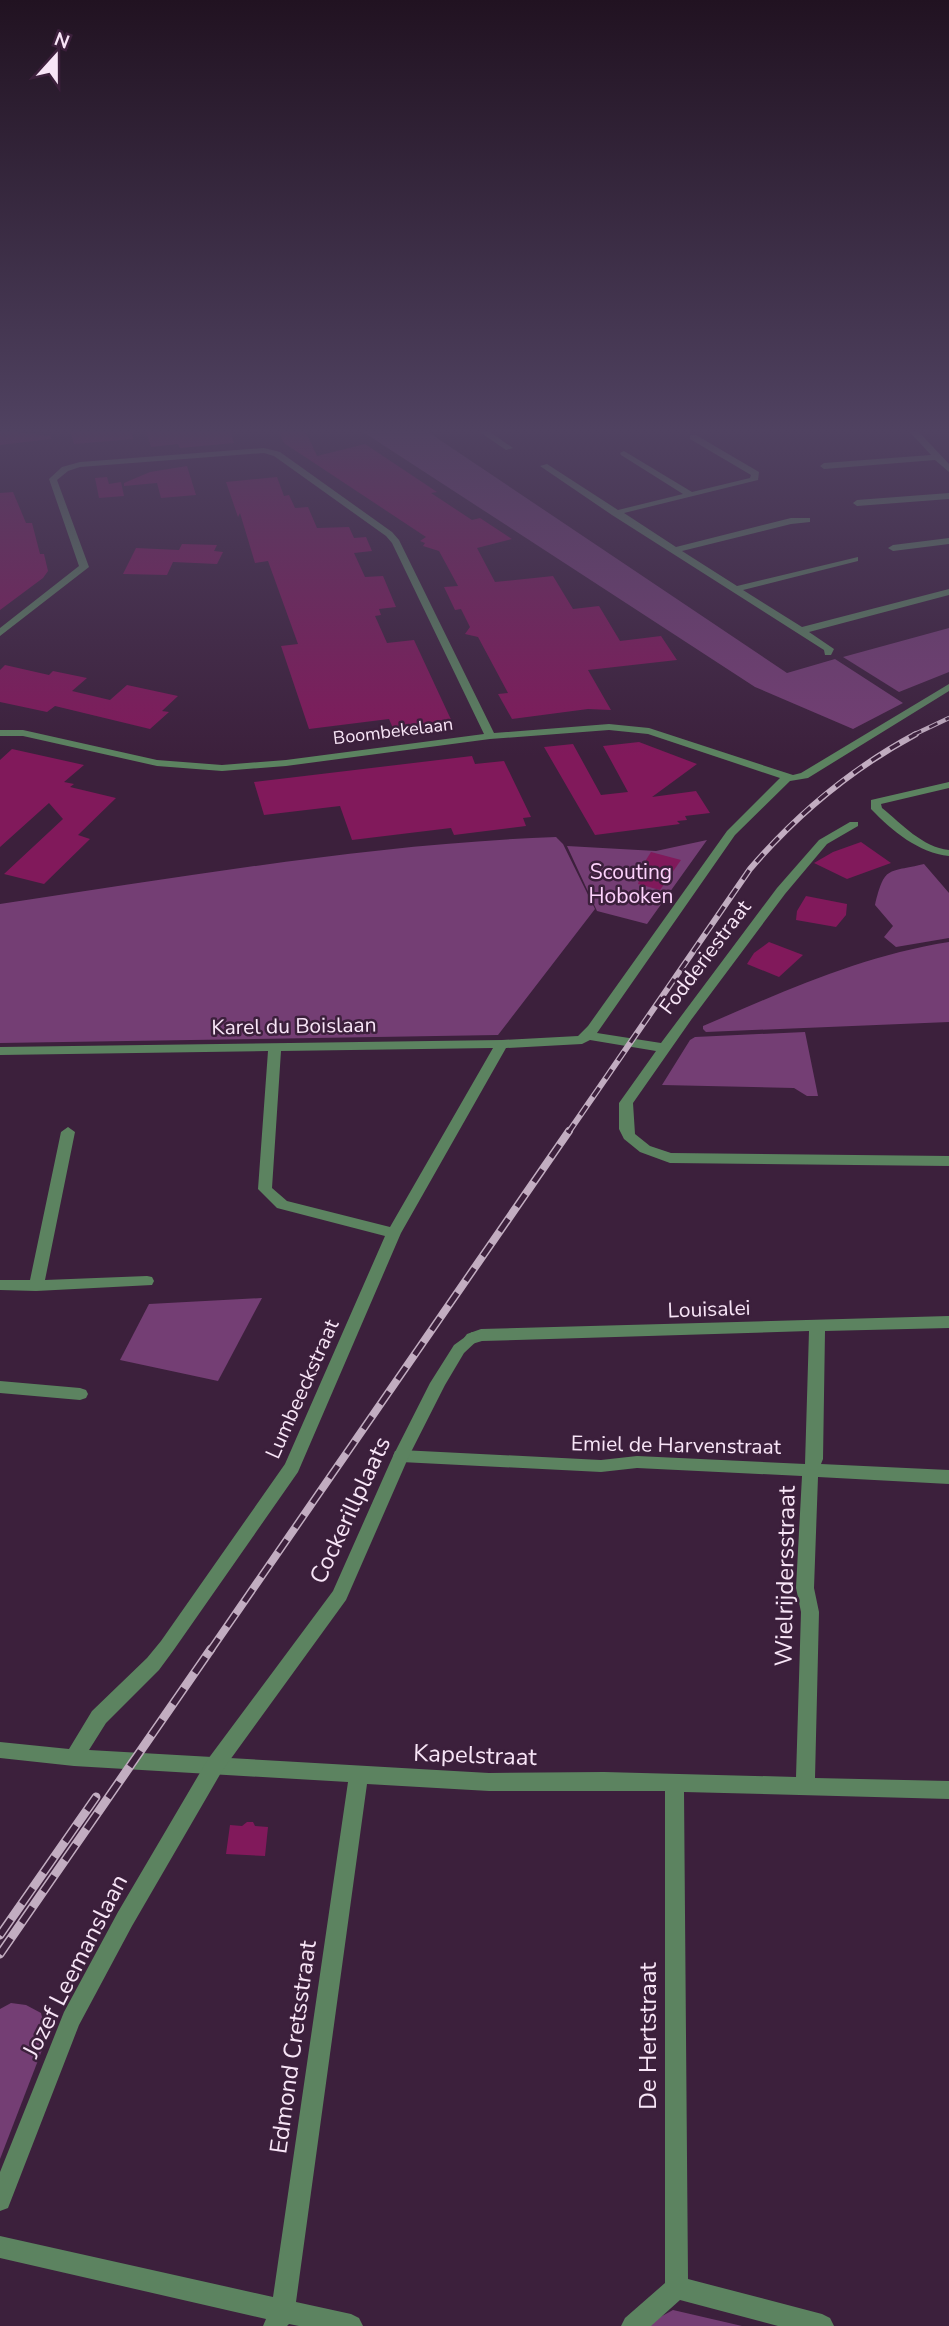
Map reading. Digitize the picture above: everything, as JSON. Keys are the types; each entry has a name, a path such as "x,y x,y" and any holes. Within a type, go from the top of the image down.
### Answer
{"street":[{"path":"0,633 84,567 74,539"},
{"path":"391,539 396,542 490,736"},
{"path":"656,539 829,649 828,653"},
{"path":"674,550 720,539"},
{"path":"893,548 949,541"},
{"path":"736,589 855,559"},
{"path":"800,631 949,592"},
{"path":"664,1048 587,1035 731,833 786,778 804,776 949,687"},
{"name":"Boombekelaan","path":"0,733 23,733 157,763 222,768 490,736 598,727 649,731 786,778"},
{"path":"949,785 875,802 877,809 928,848 939,853 949,853"},
{"name":"Fodderiestraat","path":"853,824 823,842 801,867 664,1048 626,1103 626,1129 629,1136 645,1149 670,1158 949,1161"},
{"name":"Karel du Boislaan","path":"0,1051 502,1044 573,1042 587,1035"},
{"name":"Lumbeeckstraat","path":"74,1758 99,1717 153,1664 167,1646 292,1467 394,1233 502,1044"},
{"path":"275,1048 265,1189 282,1205 394,1233"},
{"path":"36,1286 68,1132"},
{"path":"0,1285 147,1281"},
{"name":"Louisalei","path":"472,1338 481,1335 949,1322"},
{"name":"Wielrijdersstraat","path":"805,1785 810,1612 805,1588 810,1472 815,1459 817,1326"},
{"name":"Cockerillplaats","path":"215,1765 340,1595 401,1456 438,1383 459,1349 472,1338"},
{"path":"0,1387 80,1394"},
{"name":"Emiel de Harvenstraat","path":"401,1456 601,1466 637,1462 949,1477"},
{"name":"Kapelstraat","path":"0,1750 74,1758 489,1782 805,1785 949,1790"},
{"name":"Jozef Leemanslaan","path":"0,2200 71,2019 125,1919 215,1765"},
{"name":"Edmond Cretsstraat","path":"279,2318 359,1774"},
{"name":"De Hertstraat","path":"674,1783 677,2288"},
{"path":"0,2247 279,2318 351,2326"},
{"path":"633,2326 677,2288 822,2326"}],"green space":[{"path":"527,539 587,539 787,673 835,659 903,703 853,729 755,687"},
{"path":"949,628 949,672 899,692 843,657"},
{"path":"556,837 563,844 595,909 498,1035 0,1043 0,904 346,854"},
{"name":"Scouting Hoboken","path":"707,840 647,924 597,911 567,846 656,851"},
{"path":"924,864 949,893 949,938 896,947 884,937 893,926 875,905 878,892 889,873"},
{"path":"949,942 949,1022 706,1032 703,1029 703,1026 823,976 885,956"},
{"path":"805,1032 818,1096 807,1096 794,1088 662,1085 690,1040 695,1037"},
{"path":"262,1298 218,1381 120,1360 149,1304"},
{"path":"11,2003 26,2005 41,2013 47,2037 0,2159 0,2009"},
{"path":"673,2310 742,2326 644,2326"}],"building":[{"path":"0,539 36,539 40,554 44,554 48,571 43,578 0,610"},
{"path":"248,539 367,539 372,551 354,553 365,577 383,576 396,607 379,609 381,615 375,616 387,643 414,640 454,726 395,733 389,719 309,729 281,646 298,644 268,561 255,563"},
{"path":"424,539 511,539 477,548 495,582 553,576 573,609 599,606 620,641 661,636 677,660 588,670 611,710 588,709 512,719 498,694 508,693 478,637 465,634 470,627 461,609 455,610 444,587 458,586 439,551 423,546 425,543 420,541"},
{"path":"182,544 217,545 214,551 223,552 217,564 173,562 167,575 123,574 136,548 179,550"},
{"path":"5,665 49,675 53,671 87,678 72,691 110,700 127,685 178,696 162,711 169,712 150,729 55,706 47,712 0,702 0,670"},
{"path":"639,742 697,764 652,797 696,791 710,813 685,816 687,820 677,821 680,824 595,835 544,747 573,744 601,795 628,792 603,746"},
{"path":"12,749 84,765 64,782 74,784 70,787 116,798 78,835 90,839 44,884 4,874 63,819 49,803 0,847 0,760"},
{"path":"472,756 475,764 504,761 531,817 523,818 526,826 454,835 451,828 352,840 340,806 264,815 254,782"},
{"path":"861,842 891,863 847,879 814,863 833,852"},
{"path":"651,852 681,860 660,890 638,884 644,863"},
{"path":"806,896 847,904 846,915 836,927 796,920 797,911"},
{"path":"769,942 803,955 779,977 747,964 754,953"},
{"path":"247,1822 268,1827 265,1856 226,1854 230,1825 242,1826"}],"railway":[{"path":"913,735 949,718"},
{"path":"568,1133 750,869 806,811 869,762 916,734"},
{"path":"210,1651 569,1131"},
{"path":"0,1954 211,1649"},
{"path":"0,1935 96,1797"}]}
